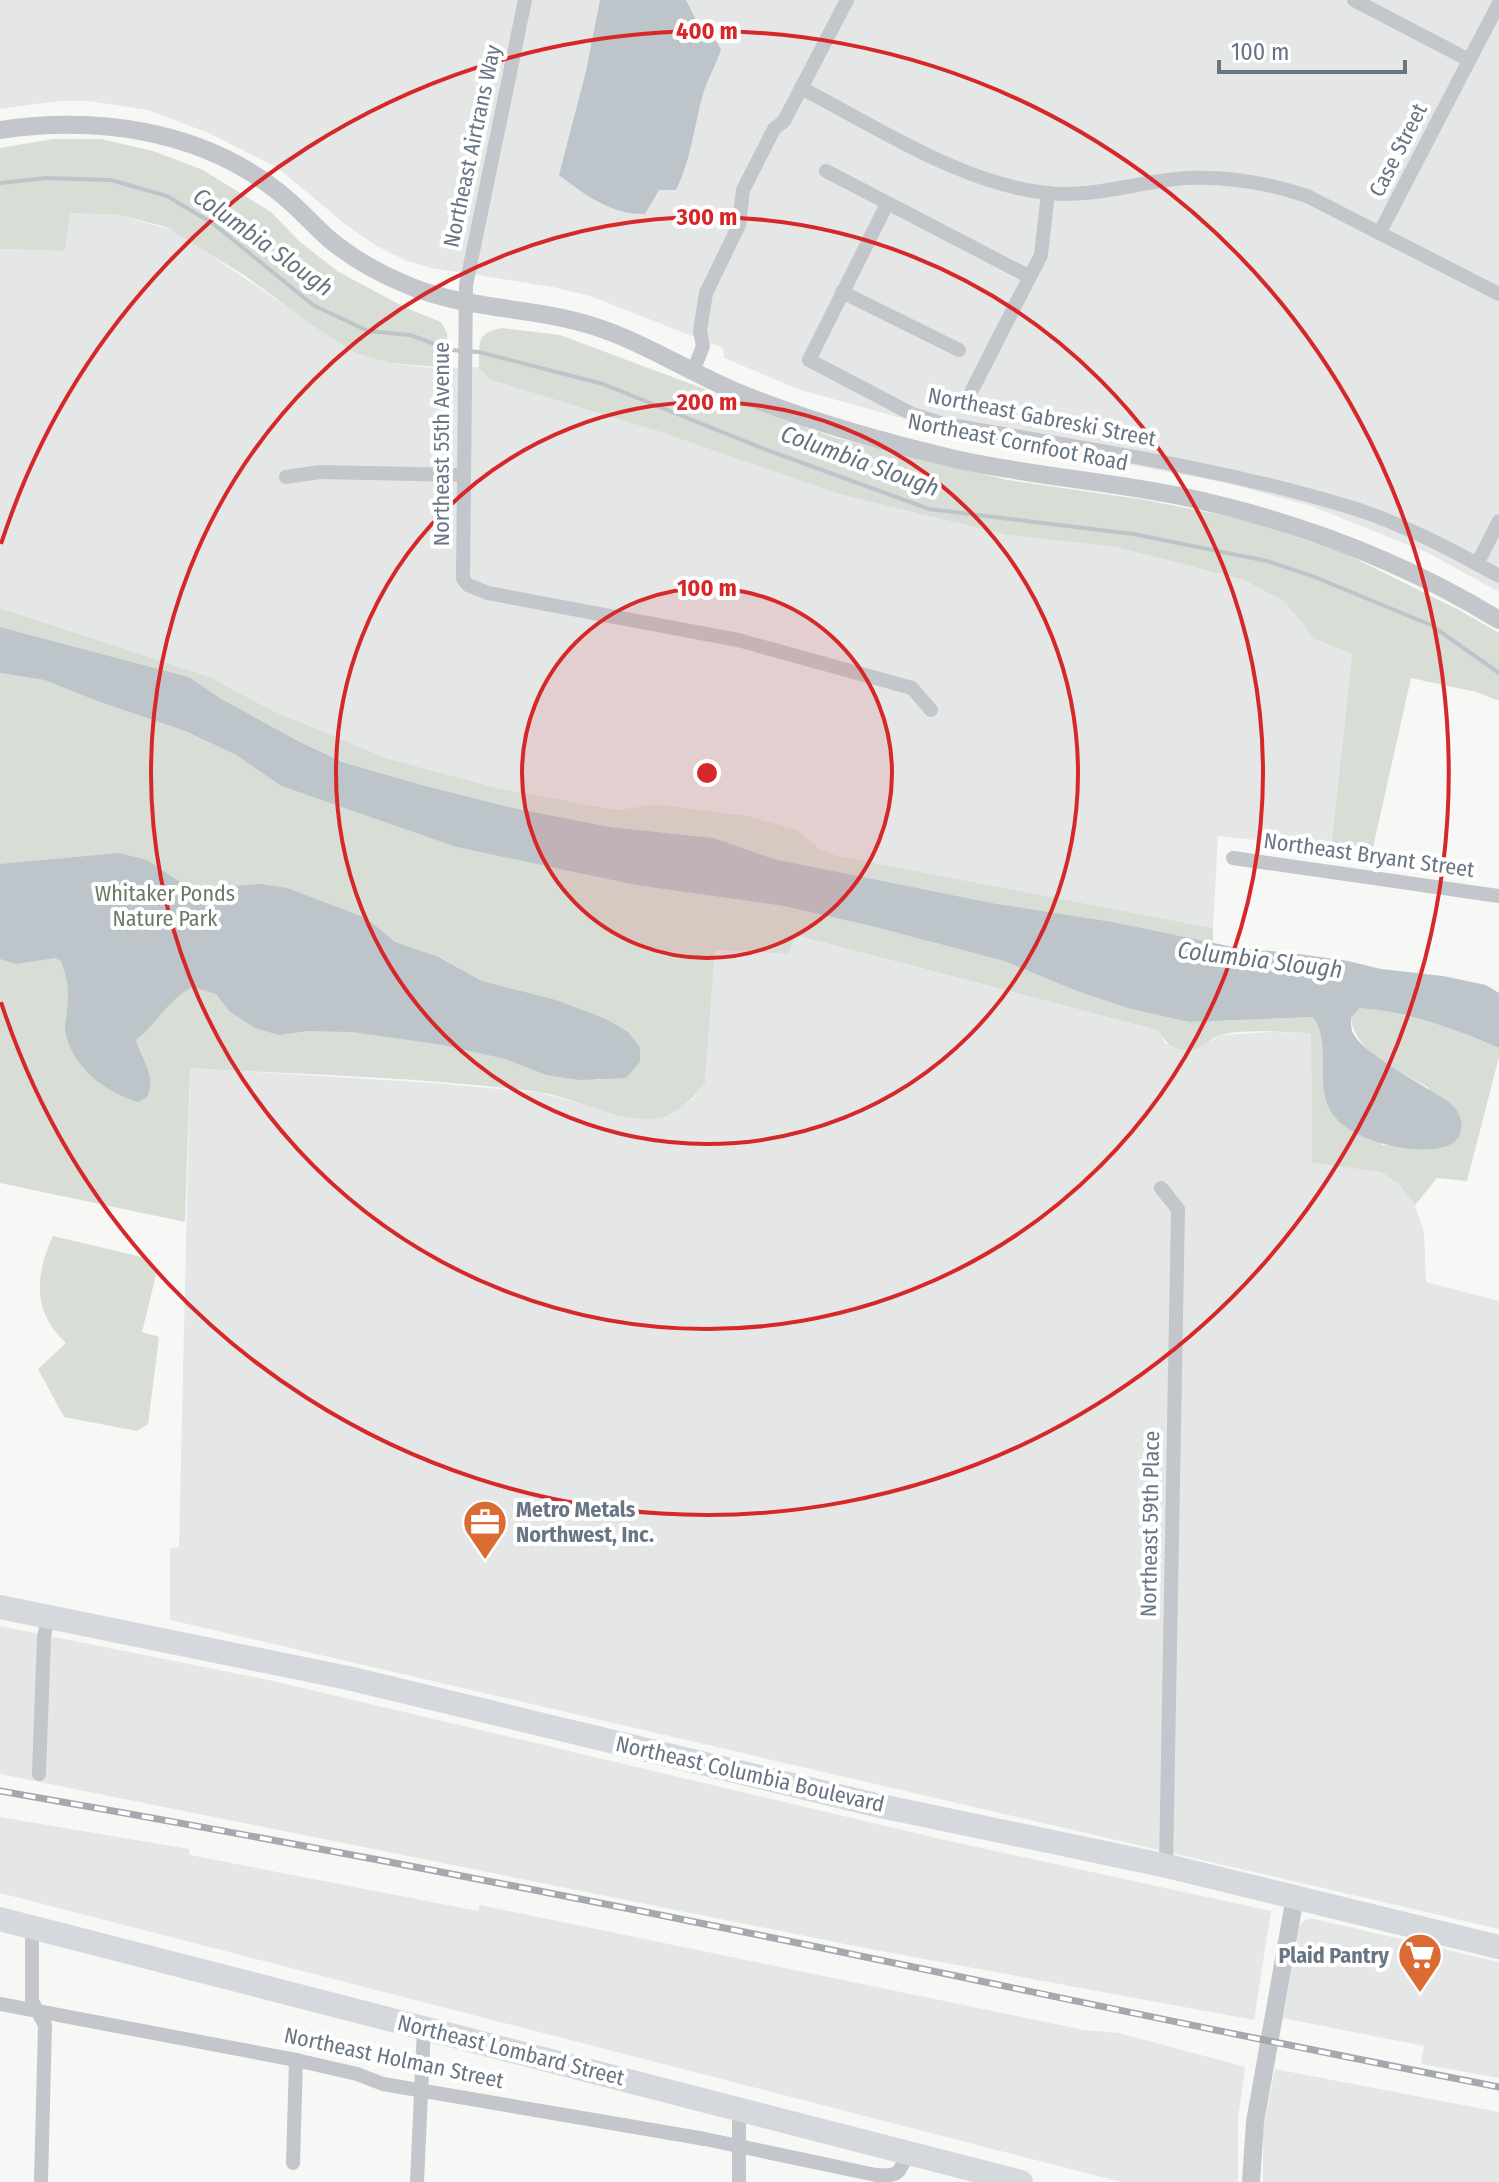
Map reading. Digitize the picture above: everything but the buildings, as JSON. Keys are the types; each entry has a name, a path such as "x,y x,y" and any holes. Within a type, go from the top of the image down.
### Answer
{"main road":[{"name":"Northeast Columbia Boulevard","path":"0,1607 322,1672 916,1814 1166,1866 1499,1947"},
{"name":"Northeast Lombard Street","path":"0,1919 1021,2182"}],"street":[{"name":"Northeast Airtrans Way","path":"464,302 468,268 525,0"},
{"path":"693,372 703,346 700,331 706,293 739,225 743,190 774,129 784,121 847,0"},
{"path":"1354,0 1469,60"},
{"name":"Case Street","path":"1380,232 1499,3"},
{"path":"801,88 967,173 992,182 1048,193 1105,191 1186,178 1244,179 1275,185 1307,196 1499,294"},
{"name":"Northeast Cornfoot Road","path":"0,130 42,125 98,125 142,131 184,143 232,164 267,184 328,238 376,271 424,292 592,326 797,416 931,453 1171,494 1287,524 1406,570 1499,620"},
{"path":"826,171 1030,277"},
{"path":"972,390 1044,245 1048,193"},
{"path":"887,204 842,292 959,350"},
{"name":"Northeast Gabreski Street","path":"842,292 809,360 912,414 940,423 1265,484 1357,510 1397,525 1499,576"},
{"name":"Northeast 55th Avenue","path":"464,302 462,573 468,585 488,593 738,640 912,688 931,710"},
{"path":"286,477 320,472 462,475"},
{"path":"1477,564 1499,521"},
{"name":"Northeast Bryant Street","path":"1233,858 1499,896"},
{"name":"Northeast 59th Place","path":"1161,1188 1178,1209 1166,1866"},
{"path":"39,1774 44,1637 48,1617"},
{"path":"1251,2182 1255,2122 1295,1897"},
{"path":"32,1927 31,1993 45,2025 41,2182"},
{"name":"Northeast Holman Street","path":"0,2004 296,2060 357,2074 383,2084 419,2088 887,2176 900,2171 907,2152"},
{"path":"417,2182 424,2028"},
{"path":"293,2163 296,2060"},
{"path":"739,2109 739,2182"}],"shaded area":[{"path":"0,0 1499,0 1499,592 1428,553 1314,507 1227,483 945,430 800,390 724,358 723,348 590,296 407,261 375,245 345,224 278,168 211,134 148,110 88,101 58,101 0,109"},
{"path":"70,213 120,215 177,232 355,353 390,363 432,368 479,367 491,380 657,431 839,494 1006,535 1116,547 1244,580 1285,602 1314,639 1352,654 1331,848 1218,836 1213,928 838,856 821,850 798,830 748,816 656,804 618,810 497,788 386,758 269,709 210,677 0,608 0,249 65,251"},
{"path":"793,935 1157,1030 1166,1044 1211,1041 1220,1035 1311,1033 1312,1163 1381,1172 1399,1184 1415,1205 1424,1232 1426,1282 1499,1301 1499,1929 170,1620 170,1548 179,1547 190,1068 435,1083 541,1093 614,1113 652,1119 673,1114 693,1099 705,1083 715,950 788,954"},
{"path":"0,1626 273,1681 945,1840 1271,1911 1254,2020 865,1948 0,1774"},
{"path":"0,1817 189,1849 190,1855 478,1911 480,1905 1084,2030 1119,2033 1245,2067 1238,2119 1238,2182 1121,2182 0,1893"},
{"path":"1310,1918 1499,1962 1499,2078 1421,2064 1424,2046 1283,2018 1299,1927"},
{"path":"1275,2069 1499,2112 1499,2182 1263,2182 1263,2130"}],"green space":[{"path":"53,139 101,139 153,151 203,170 271,212 299,241 337,271 406,308 441,322 447,333 449,368 390,363 355,353 244,275 166,227 120,215 70,213 65,251 0,249 0,148"},
{"path":"502,328 560,335 836,438 1008,480 1146,500 1250,521 1346,554 1499,633 1499,701 1476,692 1411,678 1372,852 1331,848 1352,654 1314,639 1285,602 1244,580 1116,547 1006,535 839,494 657,431 491,380 479,368 481,340 487,333"},
{"path":"0,608 210,677 269,709 386,758 497,788 618,810 656,804 748,816 798,830 821,850 838,856 1213,928 1213,943 774,859 714,838 610,827 509,807 422,785 344,762 298,741 220,698 189,677 0,627"},
{"name":"Whitaker Ponds Nature Park","path":"0,673 44,680 185,731 236,755 281,786 456,847 635,885 783,906 871,926 1004,961 1082,993 1131,1009 1189,1022 1313,1017 1322,1029 1323,1052 1382,1145 1440,1148 1429,1088 1381,1060 1361,1042 1351,1018 1361,1007 1431,1023 1499,1048 1467,1181 1437,1178 1415,1205 1399,1184 1381,1172 1312,1163 1311,1033 1229,1033 1197,1049 1182,1050 1169,1044 1157,1030 794,935 789,954 715,950 705,1083 688,1102 667,1116 651,1119 623,1116 552,1095 496,1087 190,1068 185,1222 0,1183","holes":["440,957 482,981 515,990 601,1080 546,1075 505,1059 437,1044"]},
{"path":"53,1236 146,1258 156,1275 142,1332 159,1337 148,1424 137,1431 64,1417 38,1369 66,1343 47,1319 40,1292 43,1264"}],"water":[{"path":"600,0 686,0 698,24 721,49 704,91 689,153 676,190 659,190 645,214 610,207 559,175 586,71"},
{"path":"0,627 189,677 220,698 343,762 509,807 610,827 714,838 774,859 1238,948 1348,961 1486,985 1499,993 1499,1048 1431,1022 1360,1008 1351,1018 1352,1031 1358,1040 1381,1059 1449,1102 1461,1122 1455,1141 1440,1148 1413,1149 1381,1143 1352,1131 1332,1113 1324,1090 1322,1040 1313,1017 1189,1022 1131,1009 1082,993 1004,961 871,926 783,906 635,885 456,847 281,786 236,755 185,731 44,680 0,673"},
{"path":"119,853 147,860 186,886 202,889 260,884 287,888 366,918 395,942 439,957 482,981 556,1000 606,1019 628,1032 640,1047 640,1062 626,1078 580,1080 546,1075 505,1059 437,1044 352,1032 308,1031 279,1035 255,1028 229,1011 216,994 192,987 136,1040 149,1075 150,1089 147,1097 138,1102 126,1098 91,1076 81,1066 68,1042 65,1029 68,991 61,961 55,958 15,964 0,959 0,864"}],"waterway":[{"name":"Columbia Slough","path":"0,183 47,178 111,180 167,196 215,225 313,305 368,331 410,335 451,350 479,352 603,384 767,450 929,509 1133,534 1267,561 1431,625 1499,673"}],"railway":[{"path":"0,1791 566,1896 1499,2087"}],"place":[{"name":"Metro Metals Northwest, Inc.","path":"485,1561"},
{"name":"Plaid Pantry","path":"1420,1994"}]}
